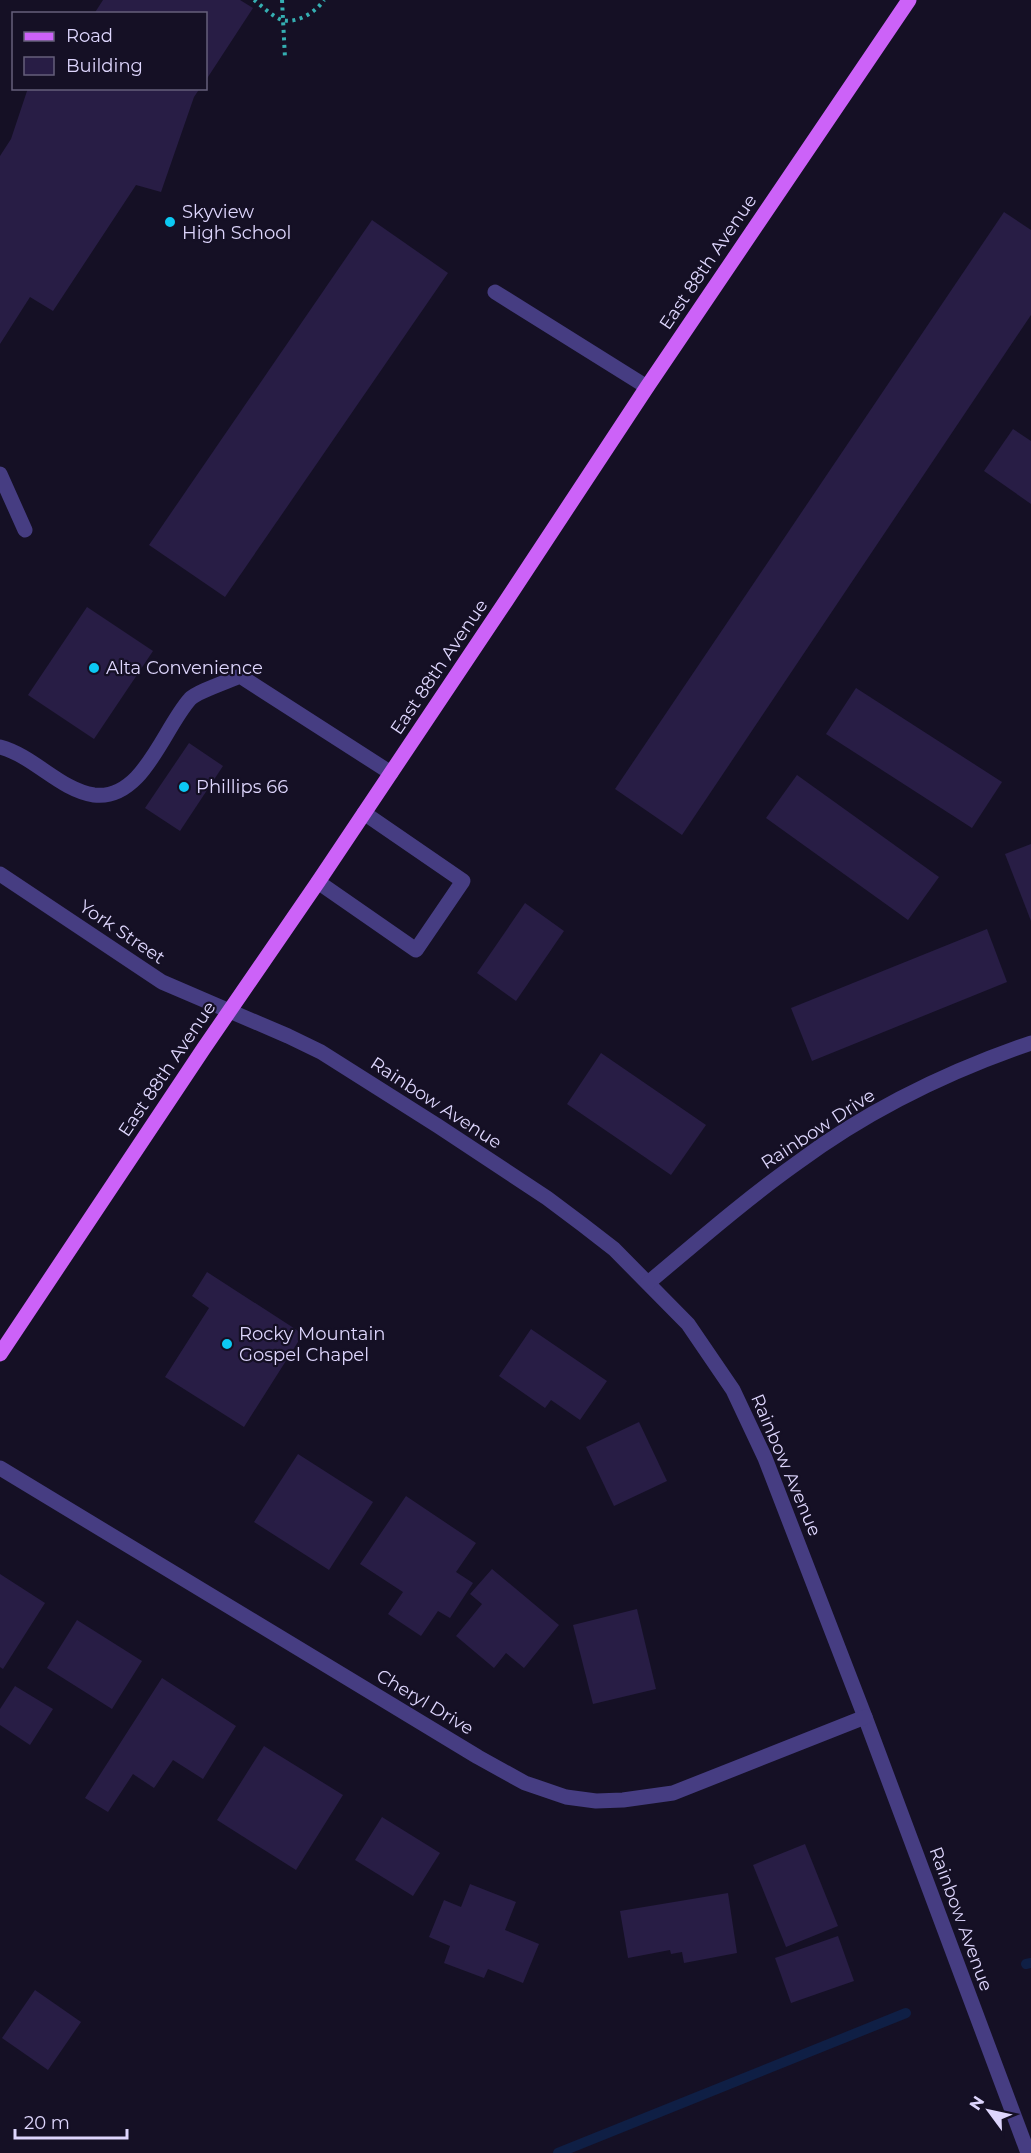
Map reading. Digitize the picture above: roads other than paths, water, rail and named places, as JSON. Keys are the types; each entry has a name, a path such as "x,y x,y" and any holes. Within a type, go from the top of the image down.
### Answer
{"main road":[{"name":"East 88th Avenue","path":"0,1354 392,773 647,387 909,0"}],"street":[{"path":"495,292 647,387"},
{"path":"0,474 25,530"},
{"path":"0,747 27,758 79,791 94,795 109,794 122,790 143,770 191,698 240,676 392,773"},
{"path":"318,882 416,950 463,881 364,813"},
{"name":"York Street","path":"0,874 162,982 230,1011"},
{"name":"Rainbow Avenue","path":"230,1011 321,1052 547,1198 614,1249 688,1324 733,1390 765,1458 865,1717 1028,2153"},
{"name":"Rainbow Drive","path":"648,1283 721,1221 798,1162 863,1120 930,1085 1001,1053 1031,1043"},
{"name":"Cheryl Drive","path":"0,1467 478,1757 525,1783 566,1797 596,1801 673,1793 865,1717"}],"waterway":[{"path":"1026,1964 1031,1963"},
{"path":"558,2153 906,2013"}],"place":[{"name":"Skyview High School","path":"170,222"},
{"name":"Alta Convenience","path":"94,668"},
{"name":"Phillips 66","path":"184,787"},
{"name":"Rocky Mountain Gospel Chapel","path":"227,1344"}]}
